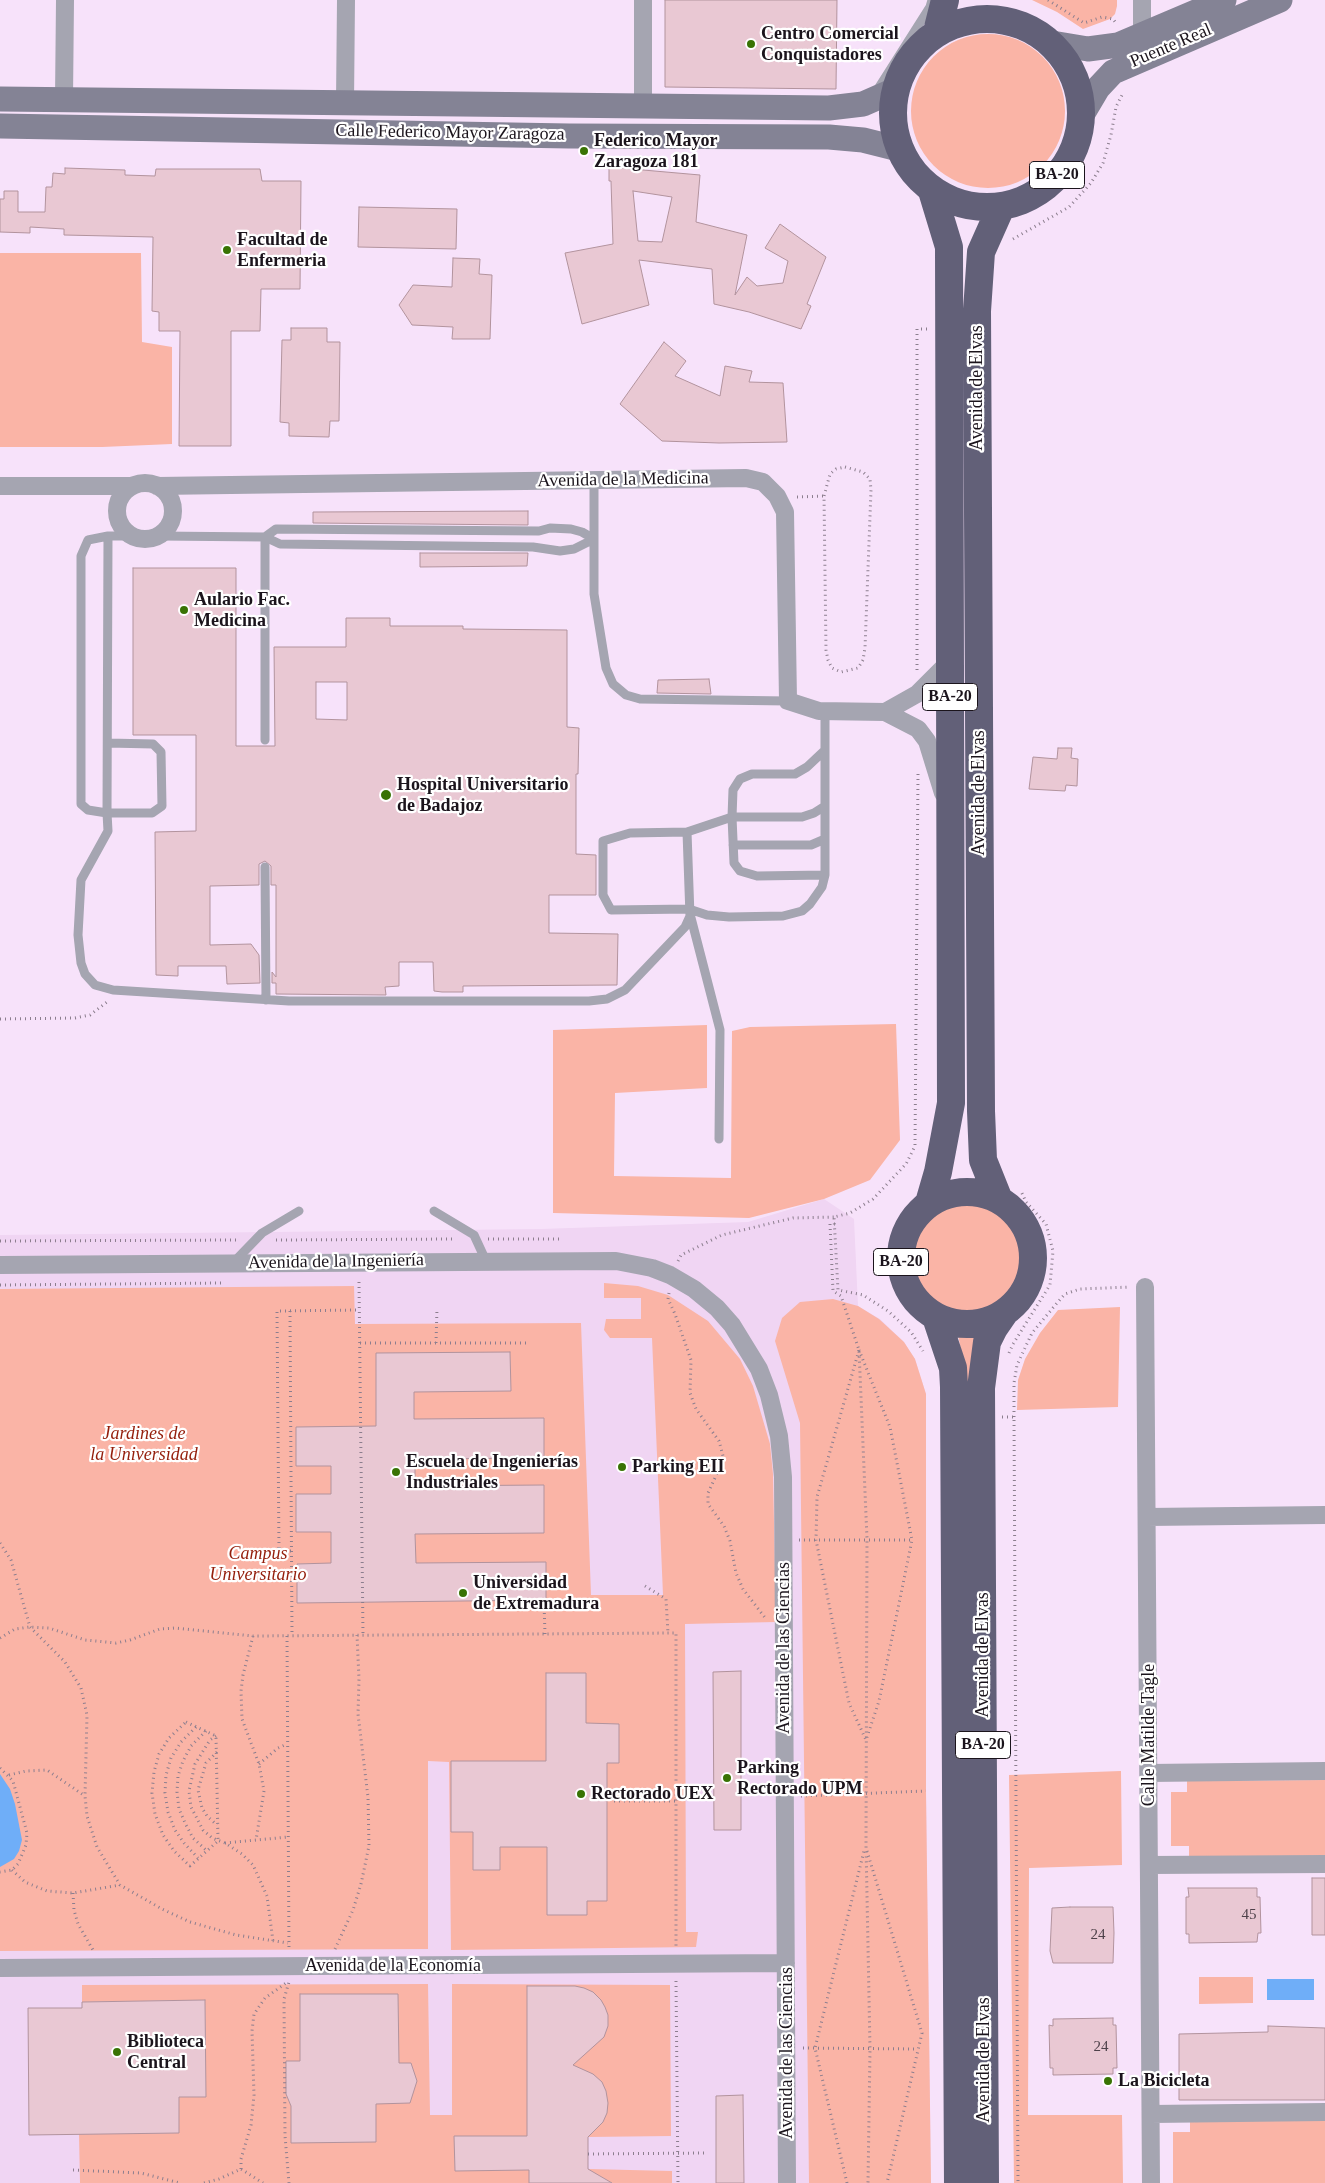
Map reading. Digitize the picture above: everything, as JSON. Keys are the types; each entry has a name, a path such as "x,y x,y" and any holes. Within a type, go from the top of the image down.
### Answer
{"highway":[{"path":"937,32 945,0"},
{"name":"BA-20","path":"992,0 1010,20"},
{"name":"BA-20","path":"985,18 1010,20 1031,28 1052,43 1072,71 1079,91 1082,115 1076,145 1065,167 1039,192 1014,204 1001,207 973,207 950,201 932,191 916,176 899,149 892,122 894,90 906,62 937,32 953,24 985,18"},
{"name":"Avenida de Elvas","path":"929,1203 938,1172 951,1103 949,247 932,191"},
{"name":"Avenida de Elvas","path":"1001,207 981,252 976,311 981,1111 983,1160 1009,1193"},
{"name":"BA-20","path":"961,1192 1009,1193 1018,1216 1027,1230 1032,1246 1034,1257 1028,1284 1016,1304 989,1321 971,1324 953,1323 936,1317 913,1297 903,1276 901,1263 903,1240 908,1227 917,1214 929,1203 947,1194 961,1192"},
{"name":"Avenida de Elvas","path":"985,2183 981,1388 988,1342 994,1328 1005,1312"},
{"name":"Avenida de Elvas","path":"936,1317 953,1368 954,1387 958,2183"}],"main road":[{"name":"Puente Real","path":"1082,115 1098,88 1113,72 1280,0"},
{"name":"Puente Real","path":"1052,43 1088,49 1104,48 1128,32 1208,3"},
{"name":"Calle Federico Mayor Zaragoza","path":"0,99 829,108 863,104 894,90"},
{"name":"Calle Federico Mayor Zaragoza","path":"0,126 579,136 829,137 863,140 899,149"}],"street":[{"path":"64,100 65,0"},
{"path":"345,103 346,0"},
{"path":"643,0 643,106"},
{"path":"1128,32 1142,29 1142,0"},
{"name":"Avenida de la Medicina","path":"157,486 746,478 763,482 777,496 785,512 788,701"},
{"path":"0,486 132,486 149,483 157,486 169,498 173,515 165,531 158,536 149,539 132,536 125,531 117,516 120,498 132,486"},
{"path":"788,701 824,711 885,712 917,694 950,661"},
{"name":"Avenida de Elvas","path":"885,712 918,729 927,741 950,816"},
{"name":"Avenida de la Ingeniería","path":"0,1266 598,1260 634,1264 670,1275"},
{"name":"Avenida de las Ciencias","path":"670,1275 694,1289 716,1308 741,1338 759,1369 769,1395 780,1449 783,1477 784,1540 788,2183"},
{"name":"Calle Matilde Tagle","path":"1146,1287 1151,2183"},
{"path":"1148,1517 1325,1515"},
{"path":"1149,1773 1325,1771"},
{"path":"1149,1865 1325,1864"},
{"name":"Avenida de la Economía","path":"0,1968 104,1968 289,1974 334,1966 786,1963"},
{"path":"1151,2114 1325,2112"}],"lane":[{"path":"863,104 883,83 930,7 932,0"},
{"path":"594,481 594,594 606,668 613,684 626,695 640,699 788,701"},
{"path":"265,537 276,529 539,531 560,528 582,532 594,539"},
{"path":"108,536 108,830 81,880 78,935 81,963 86,974 95,985 113,990 266,1000 588,1001 607,999 625,990 673,940 685,926 690,916 687,832"},
{"path":"108,743 153,744 161,752 162,806 152,813 107,813 88,810 82,804 81,556 88,540 108,536 132,536"},
{"path":"158,536 265,537 280,544 533,547 560,551 574,549 594,539"},
{"path":"265,537 265,740"},
{"path":"824,711 825,875 817,897 802,910 793,914 769,917 729,918 707,915 689,909 611,910 603,895 603,841 630,833 687,832 732,817 802,817 814,813 824,806"},
{"path":"824,751 807,767 795,774 752,774 740,779 733,790 732,817 734,862 740,871 748,875 825,875"},
{"path":"733,845 811,845 825,839"},
{"path":"266,867 266,1000"},
{"path":"689,909 720,1030 719,1139"},
{"path":"232,1263 262,1233 299,1211"},
{"path":"434,1211 474,1235 486,1261"}],"path":[{"path":"1048,0 1084,23 1102,17 1113,19 1128,32"},
{"path":"1010,244 1014,237 1068,207 1091,183 1103,163 1116,107 1123,93"},
{"path":"845,467 855,468 863,472 870,480 866,648 863,660 858,668 850,671 841,672 832,668 828,660 824,496 830,474 836,469 845,467"},
{"path":"780,503 797,497 824,496"},
{"path":"0,1019 75,1018 90,1014 107,1002 112,1001"},
{"path":"1007,1360 1013,1344 1050,1284 1053,1251 1046,1224 1026,1202 1009,1193"},
{"path":"769,1626 766,1618 743,1589 736,1573 730,1541 724,1526 708,1504 708,1493 720,1468 723,1456 719,1441 696,1409 690,1393 690,1360 668,1299 670,1275 681,1255 722,1235 793,1218 834,1217"},
{"path":"834,1224 830,1224 833,1291 841,1296 859,1350 890,1427 912,1540 879,1701 866,1740"},
{"path":"0,1241 563,1239"},
{"path":"359,1282 363,1635"},
{"path":"1018,2183 1014,1383 1017,1365 1032,1333 1065,1294 1080,1290 1146,1287"},
{"path":"436,1343 437,1308"},
{"path":"290,1310 292,1636"},
{"path":"291,1551 279,1551 277,1311 360,1310"},
{"path":"360,1343 529,1343"},
{"path":"859,1350 867,1539 866,1845 870,2049 868,2183"},
{"path":"859,1350 817,1497 816,1540 850,1704 866,1740"},
{"path":"1001,1417 1014,1417"},
{"path":"784,1540 912,1540"},
{"path":"0,1543 11,1560 30,1627 65,1662 78,1682 87,1715 85,1796 91,1832 97,1848 120,1885 162,1909 190,1922 236,1935 288,1943"},
{"path":"645,1586 666,1599 668,1633"},
{"path":"544,1603 545,1634"},
{"path":"0,1638 15,1629 30,1627 49,1628 85,1640 116,1643 160,1629 174,1628 254,1636 676,1633 678,2183"},
{"path":"334,1966 333,1952 353,1910 369,1846 368,1797 358,1714 357,1635"},
{"path":"254,1636 243,1675 242,1705 245,1729 259,1764 264,1791 256,1840"},
{"path":"287,1636 289,1974 284,1999 285,2136 288,2183"},
{"path":"216,1736 186,1722 169,1738 159,1754 154,1772 152,1793 155,1814 163,1835 174,1851 190,1866 218,1842"},
{"path":"196,1727 181,1742 171,1758 166,1775 165,1793 168,1812 175,1830 184,1844 198,1858"},
{"path":"206,1731 191,1746 183,1761 178,1776 177,1792 180,1809 186,1825 194,1838 207,1851"},
{"path":"216,1736 210,1740 195,1764 189,1791 191,1807 203,1830 218,1842 225,1843 288,1837"},
{"path":"216,1736 218,1842"},
{"path":"259,1764 278,1748 287,1744"},
{"path":"217,1752 206,1763 198,1790 199,1800 207,1816 218,1825"},
{"path":"0,1768 9,1776 16,1790 26,1833 23,1854 12,1870 0,1872"},
{"path":"9,1776 26,1771 47,1770 85,1796"},
{"path":"785,1797 926,1791"},
{"path":"614,1801 676,1801"},
{"path":"225,1843 242,1854 260,1876 267,1896 273,1941"},
{"path":"847,2183 815,2048 866,1845"},
{"path":"866,1845 922,2034 887,2183"},
{"path":"12,1870 25,1882 47,1891 73,1893 120,1885"},
{"path":"73,1893 74,1910 78,1924 104,1968"},
{"path":"242,2169 241,2159 251,2125 254,2095 252,2031 254,2014 265,1998 289,1974"},
{"path":"787,2048 918,2049"},
{"path":"588,2154 706,2153"},
{"path":"204,2183 242,2169"},
{"path":"242,2169 263,2183"},
{"path":"73,2170 141,2173 180,2183"}],"shaded area":[{"name":"Universidad de Extremadura","path":"824,1199 854,1219 858,1306 880,1319 904,1342 915,1359 926,1394 926,1791 931,2183 0,2183 0,1235 541,1229 748,1222"}],"green space":[{"path":"1032,0 1117,0 1117,6 1115,14 1110,19 1083,29 1057,12"},
{"path":"988,34 1017,40 1031,47 1042,57 1052,68 1059,82 1065,111 1059,140 1052,154 1042,165 1031,175 1017,182 988,188 959,182 945,175 934,165 924,154 917,140 911,111 917,82 924,68 934,57 945,47 959,40"},
{"path":"0,253 141,253 142,342 172,347 172,444 102,447 0,447"},
{"path":"896,1024 900,1140 870,1180 824,1199 749,1218 553,1213 553,1030 707,1025 707,1088 615,1093 614,1176 731,1178 732,1031 750,1027"},
{"path":"968,1202 989,1206 1007,1218 1019,1236 1023,1257 1019,1278 1007,1296 989,1308 968,1312 947,1308 929,1296 917,1278 913,1257 917,1236 929,1218 947,1206"},
{"name":"Campus Universitario","path":"604,1283 638,1286 668,1295 708,1321 740,1359 753,1386 770,1444 773,1474 776,1622 685,1624 686,1932 698,1932 696,1947 451,1950 449,1762 428,1761 428,1949 0,1951 0,1289 354,1286 355,1324 581,1323 591,1595 663,1595 652,1338 610,1338 604,1330 606,1319 641,1319 641,1298 604,1298"},
{"path":"833,1299 858,1306 879,1319 904,1342 915,1359 926,1394 926,1791 931,2183 809,2183 800,1423 775,1341 782,1318 800,1302"},
{"path":"1120,1307 1118,1407 1017,1410 1018,1380 1025,1359 1040,1333 1058,1310"},
{"path":"978,1334 971,1384 963,1384 963,1360 958,1335"},
{"path":"1121,1771 1122,1865 1029,1868 1028,2115 1122,2115 1123,2183 1014,2183 1009,1775"},
{"path":"1325,1780 1325,1856 1189,1856 1189,1846 1171,1846 1171,1792 1187,1792 1187,1781"},
{"path":"1199,1977 1253,1977 1253,2003 1199,2004"},
{"path":"428,1984 430,2115 452,2115 452,1984 670,1985 671,2136 588,2137 588,2169 672,2171 672,2183 80,2183 79,2134 179,2133 179,2097 206,2096 205,2000 82,2002 82,1985"},
{"path":"1190,2121 1325,2121 1325,2183 1173,2183 1173,2132 1190,2132"}],"water":[{"path":"0,1774 10,1789 15,1804 22,1840 19,1851 14,1859 0,1867"},
{"path":"1267,1979 1314,1979 1314,2000 1267,2000"}],"building":[{"name":"Centro Comercial Conquistadores","path":"665,0 837,0 836,89 665,87"},
{"path":"609,167 700,175 696,222 747,235 735,295 747,277 757,286 783,283 788,261 765,248 780,224 826,257 807,304 811,306 801,329 749,312 714,304 712,269 639,260 649,305 582,324 565,253 613,244 611,181 609,181","holes":["633,191 672,197 662,242 638,241"]},
{"path":"65,168 125,170 125,175 155,176 156,169 260,169 262,181 301,181 300,289 261,289 260,331 231,331 231,446 179,446 180,331 159,331 159,312 152,311 153,237 64,235 64,229 30,227 30,233 0,232 0,199 4,199 4,191 18,191 18,212 45,212 46,187 52,187 53,173 65,174"},
{"path":"359,207 457,209 456,249 358,247"},
{"path":"453,258 480,259 479,274 492,275 490,339 452,339 453,327 412,325 399,305 413,285 452,287"},
{"path":"291,328 327,328 327,342 340,342 339,421 330,421 329,437 289,436 289,423 280,422 282,340 291,340"},
{"path":"664,342 686,361 675,376 720,396 725,366 752,371 749,382 783,383 787,442 719,443 662,441 620,404"},
{"path":"528,511 528,525 313,523 313,512"},
{"path":"420,553 528,553 527,566 420,567"},
{"name":"Hospital Universitario de Badajoz","path":"133,568 236,568 236,746 275,746 274,647 346,647 346,618 390,618 390,626 463,626 463,629 567,630 567,727 579,728 578,774 576,774 576,854 596,855 596,895 549,895 549,933 618,934 617,985 463,986 463,992 442,992 434,991 433,962 399,962 399,986 385,987 386,995 276,994 276,983 272,983 272,972 276,977 276,885 271,885 271,866 265,861 259,864 259,885 210,886 210,945 251,944 259,955 260,983 227,984 226,966 178,966 178,976 156,975 155,832 196,831 196,735 133,735","holes":["316,682 347,682 347,720 316,719"]},
{"path":"709,679 711,694 657,693 658,680"},
{"path":"1058,748 1072,748 1071,758 1078,759 1077,786 1066,785 1065,791 1029,789 1033,757 1057,759"},
{"name":"Escuela de Ingenierías Industriales","path":"510,1352 511,1391 414,1392 414,1419 544,1418 544,1458 415,1459 415,1486 544,1485 544,1533 415,1534 416,1563 546,1562 546,1600 297,1603 297,1564 331,1563 331,1532 296,1532 296,1494 331,1494 331,1466 296,1466 296,1427 376,1426 376,1353"},
{"path":"741,1671 741,1830 714,1830 713,1672"},
{"name":"Rectorado UEX","path":"546,1673 586,1673 586,1723 619,1724 619,1763 607,1763 607,1901 587,1901 587,1915 547,1915 547,1847 500,1847 500,1870 473,1870 473,1832 451,1832 451,1761 546,1761"},
{"path":"1312,1878 1325,1878 1325,1935 1312,1935"},
{"path":"1188,1888 1257,1888 1257,1897 1260,1897 1261,1933 1258,1933 1257,1942 1189,1943 1189,1934 1186,1934 1186,1897 1189,1897"},
{"path":"1113,1907 1113,1963 1053,1963 1050,1951 1052,1908"},
{"path":"527,1986 575,1986 584,1988 593,1992 605,2007 608,2015 608,2026 604,2037 573,2065 593,2074 602,2082 606,2091 607,2113 603,2122 588,2137 588,2169 612,2183 529,2183 529,2170 455,2171 454,2136 527,2136"},
{"path":"300,1994 398,1994 399,2063 411,2063 417,2081 410,2103 376,2104 376,2142 291,2143 291,2106 286,2094 286,2061 300,2061"},
{"name":"Biblioteca Central","path":"205,2000 206,2097 179,2097 179,2133 29,2135 28,2008 82,2008 82,2002"},
{"path":"1113,2018 1113,2025 1116,2025 1117,2068 1113,2068 1113,2074 1053,2075 1053,2068 1050,2068 1049,2025 1053,2026 1053,2019"},
{"path":"1268,2026 1325,2028 1325,2100 1179,2100 1179,2034 1268,2032"},
{"path":"743,2095 744,2183 716,2183 716,2096"}],"place":[{"name":"Centro Comercial Conquistadores","path":"751,44"},
{"name":"Federico Mayor Zaragoza 181","path":"584,151"},
{"name":"Facultad de Enfermeria","path":"227,250"},
{"name":"Aulario Fac. Medicina","path":"184,610"},
{"name":"Hospital Universitario de Badajoz","path":"386,795"},
{"name":"Parking EII","path":"622,1467"},
{"name":"Escuela de Ingenierías Industriales","path":"396,1472"},
{"name":"Universidad de Extremadura","path":"463,1593"},
{"name":"Parking Rectorado UPM","path":"727,1778"},
{"name":"Rectorado UEX","path":"581,1794"},
{"name":"Biblioteca Central","path":"117,2052"},
{"name":"La Bicicleta","path":"1108,2081"}],"park label":[{"name":"Jardines de la Universidad","path":"144,1444"}]}
